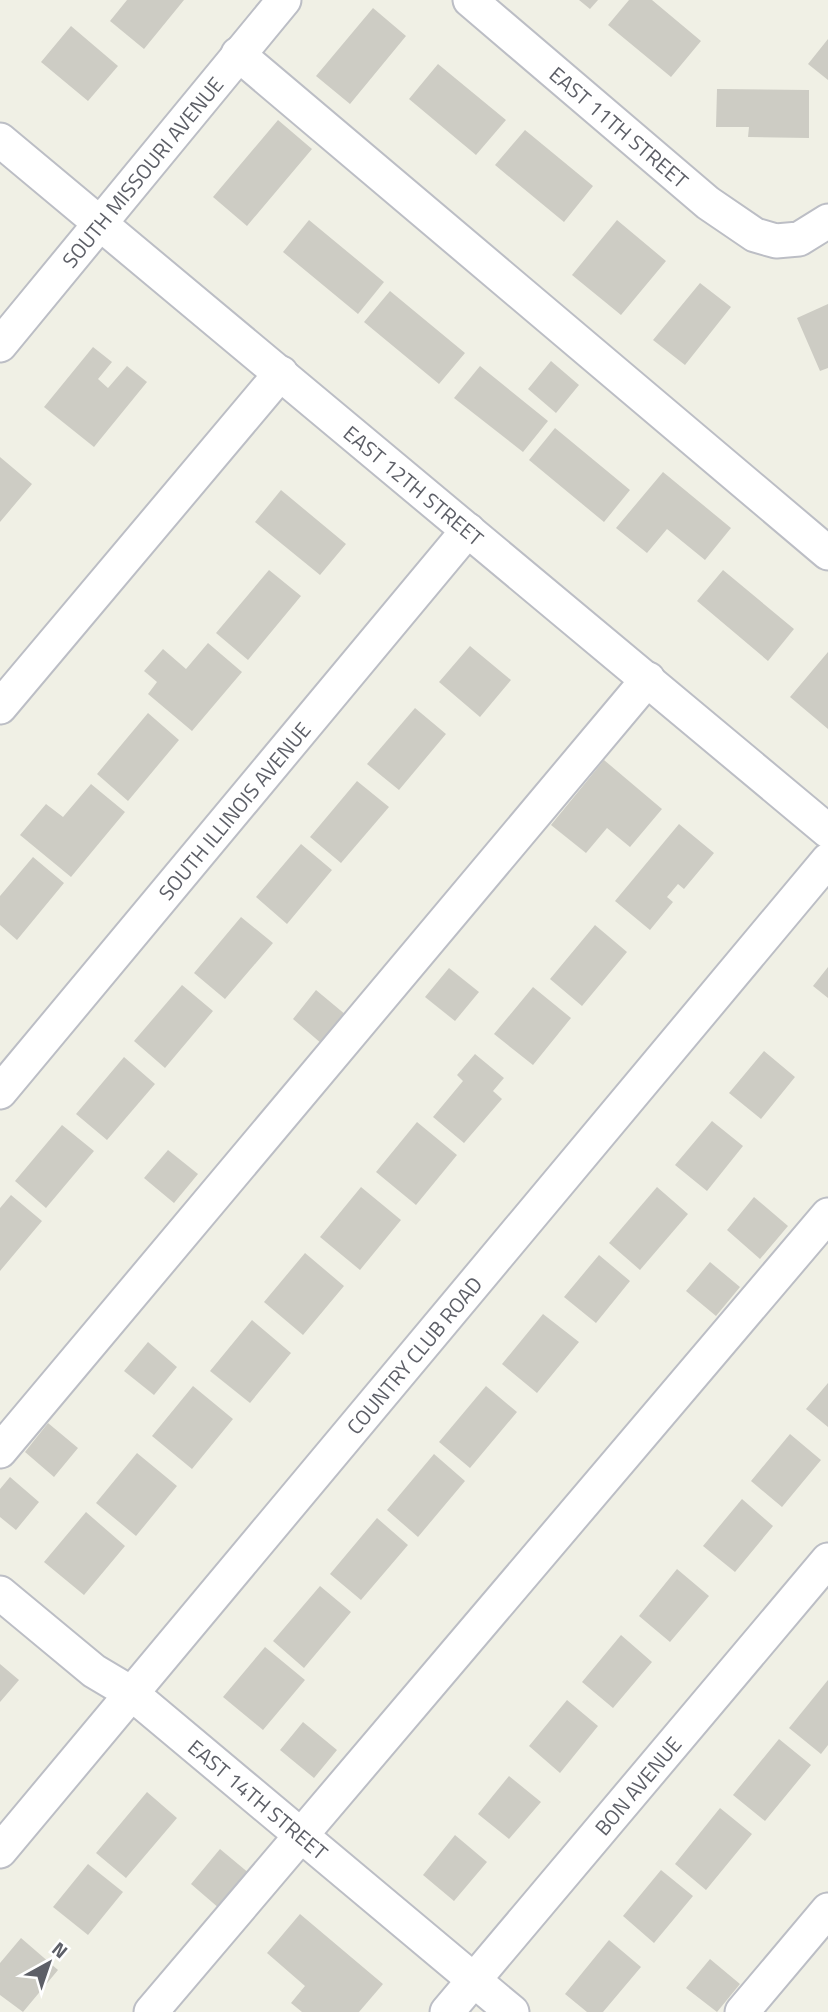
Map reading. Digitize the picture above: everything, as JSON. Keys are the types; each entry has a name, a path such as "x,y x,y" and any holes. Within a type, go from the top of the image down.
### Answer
{"street":[{"name":"SOUTH MISSOURI AVENUE","path":"0,345 284,0"},
{"name":"EAST 11TH STREET","path":"470,0 708,203 755,235 776,241 799,239 828,221"},
{"path":"237,54 824,541"},
{"name":"EAST 12TH STREET","path":"0,140 828,831"},
{"path":"0,707 281,373"},
{"name":"SOUTH ILLINOIS AVENUE","path":"0,1092 468,530"},
{"path":"0,1451 648,679"},
{"name":"COUNTRY CLUB ROAD","path":"0,1851 828,860"},
{"path":"151,2012 828,1215"},
{"name":"BON AVENUE","path":"447,2012 828,1560"},
{"name":"EAST 14TH STREET","path":"0,1593 94,1671 131,1693 512,2012"},
{"path":"742,2012 828,1910"}],"building":[{"path":"127,0 184,0 144,49 110,21"},
{"path":"579,0 598,0 590,9"},
{"path":"629,0 652,0 701,41 671,77 608,25"},
{"path":"373,8 406,36 350,104 316,76"},
{"path":"71,26 118,66 88,101 41,62"},
{"path":"828,39 828,80 808,64"},
{"path":"438,64 506,120 476,155 409,99"},
{"path":"717,89 809,90 809,138 748,137 749,127 716,127"},
{"path":"278,120 312,149 247,226 213,197"},
{"path":"525,130 593,186 564,222 495,165"},
{"path":"309,220 384,282 358,314 283,252"},
{"path":"617,220 666,261 621,315 572,275"},
{"path":"700,283 731,307 685,365 653,340"},
{"path":"390,291 465,353 439,384 364,322"},
{"path":"828,304 828,368 820,371 797,318"},
{"path":"93,347 112,362 98,379 108,388 127,366 147,382 94,447 44,407"},
{"path":"551,361 579,385 556,413 528,389"},
{"path":"480,366 548,421 523,452 454,398"},
{"path":"555,428 630,490 604,522 529,460"},
{"path":"0,457 32,484 0,522"},
{"path":"663,472 731,528 705,560 667,529 647,553 616,528"},
{"path":"281,490 346,544 320,575 255,522"},
{"path":"269,570 301,596 248,660 216,633"},
{"path":"723,570 794,629 768,661 697,601"},
{"path":"208,643 242,672 192,731 148,694 157,682 144,671 163,649 186,669"},
{"path":"470,646 511,680 480,717 439,682"},
{"path":"828,652 828,729 790,697"},
{"path":"415,708 446,734 399,790 367,764"},
{"path":"148,713 179,740 128,801 97,774"},
{"path":"604,760 662,809 630,847 607,828 586,853 551,825"},
{"path":"357,781 389,807 341,863 310,837"},
{"path":"91,784 125,812 71,877 20,835 46,804 63,817"},
{"path":"679,824 714,853 684,889 678,884 667,897 673,902 650,930 615,901"},
{"path":"301,844 332,870 287,924 256,897"},
{"path":"33,857 64,883 17,940 0,925 0,896"},
{"path":"241,917 273,943 225,999 194,973"},
{"path":"595,925 627,952 582,1006 550,979"},
{"path":"828,967 828,998 813,986"},
{"path":"449,968 479,992 455,1021 425,997"},
{"path":"182,985 213,1011 165,1068 134,1041"},
{"path":"533,987 571,1018 533,1065 494,1034"},
{"path":"316,990 346,1015 322,1044 293,1019"},
{"path":"764,1051 795,1077 761,1119 729,1093"},
{"path":"475,1054 504,1078 493,1091 502,1099 464,1143 433,1117 463,1081 457,1075"},
{"path":"124,1057 155,1084 107,1140 76,1114"},
{"path":"712,1121 743,1146 707,1191 675,1165"},
{"path":"417,1122 457,1155 416,1205 376,1172"},
{"path":"62,1125 94,1151 46,1208 15,1181"},
{"path":"168,1150 198,1174 174,1203 144,1178"},
{"path":"361,1187 401,1220 360,1270 320,1237"},
{"path":"657,1187 688,1214 640,1270 609,1243"},
{"path":"11,1195 42,1221 0,1271 0,1208"},
{"path":"754,1197 788,1226 760,1259 727,1230"},
{"path":"305,1253 344,1286 303,1335 264,1302"},
{"path":"599,1255 630,1281 596,1323 564,1297"},
{"path":"710,1262 740,1287 716,1316 686,1291"},
{"path":"543,1314 579,1342 537,1393 502,1364"},
{"path":"252,1320 291,1353 250,1403 210,1371"},
{"path":"148,1342 177,1367 154,1395 124,1371"},
{"path":"828,1383 828,1427 806,1409"},
{"path":"193,1386 233,1419 192,1469 152,1436"},
{"path":"486,1386 517,1412 470,1468 439,1442"},
{"path":"48,1423 78,1448 54,1477 25,1452"},
{"path":"790,1434 821,1460 782,1507 751,1481"},
{"path":"137,1453 177,1486 136,1536 96,1503"},
{"path":"434,1454 465,1481 418,1537 387,1510"},
{"path":"10,1477 39,1502 16,1530 0,1517 0,1489"},
{"path":"742,1499 773,1526 735,1572 703,1546"},
{"path":"86,1512 125,1546 84,1595 44,1562"},
{"path":"377,1518 408,1545 361,1600 330,1574"},
{"path":"677,1569 709,1596 670,1642 639,1616"},
{"path":"320,1586 351,1612 304,1668 273,1641"},
{"path":"621,1635 652,1662 613,1708 582,1682"},
{"path":"265,1647 305,1680 263,1730 223,1697"},
{"path":"0,1664 19,1680 0,1702"},
{"path":"828,1680 828,1745 821,1754 789,1728"},
{"path":"567,1700 598,1726 560,1773 529,1746"},
{"path":"303,1722 337,1750 314,1778 280,1750"},
{"path":"779,1739 811,1765 765,1821 733,1795"},
{"path":"509,1776 541,1802 509,1839 478,1814"},
{"path":"147,1792 177,1818 126,1878 96,1853"},
{"path":"720,1808 752,1834 706,1890 675,1864"},
{"path":"455,1835 487,1862 454,1901 423,1875"},
{"path":"220,1849 250,1874 220,1909 191,1884"},
{"path":"88,1864 123,1892 88,1935 53,1907"},
{"path":"661,1870 693,1896 654,1943 623,1916"},
{"path":"300,1914 383,1984 359,2012 302,2012 291,2003 305,1986 267,1953"},
{"path":"21,1938 58,1970 23,2012 0,1995 0,1963"},
{"path":"609,1940 641,1967 603,2012 587,2012 565,1994"},
{"path":"710,1959 740,1984 717,2012 686,1988"}]}
